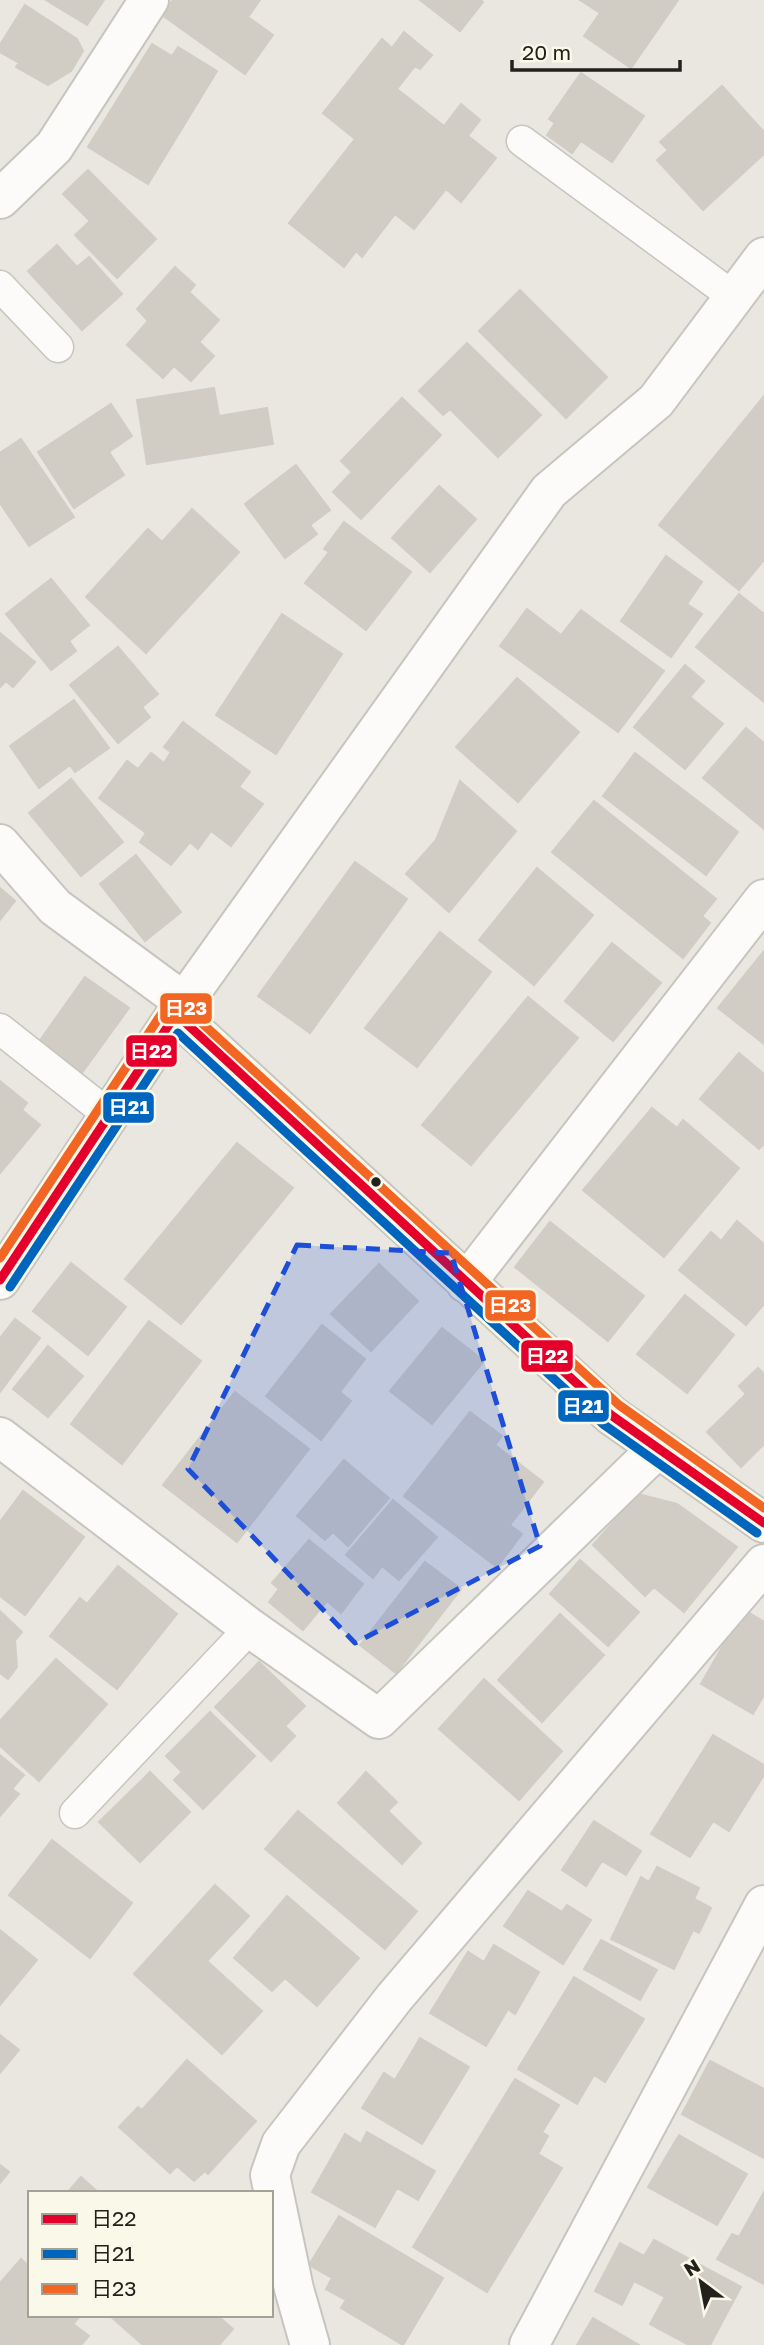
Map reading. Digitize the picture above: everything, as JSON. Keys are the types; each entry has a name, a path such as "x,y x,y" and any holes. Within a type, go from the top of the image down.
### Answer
{"street":[{"path":"0,199 54,147 149,0"},
{"path":"0,1280 180,1008 549,491 656,401 764,257"},
{"path":"0,844 55,907 180,1008 466,1283 611,1415 764,1523"},
{"path":"466,1283 764,899"},
{"path":"0,1437 250,1628 379,1720 658,1448"},
{"path":"310,2345 270,2175 281,2144 394,1998 764,1564"},
{"path":"529,2345 764,1905"}],"lane":[{"path":"522,141 734,297"},
{"path":"0,286 58,346"},
{"path":"0,1029 109,1115"},
{"path":"75,1813 250,1628"}],"highlighted area":[{"path":"297,1245 451,1253 540,1546 355,1643 188,1469"}],"building":[{"path":"46,0 104,0 87,25"},
{"path":"173,0 260,0 248,17 273,35 245,74 162,15"},
{"path":"420,0 481,0 483,2 460,31"},
{"path":"580,0 678,0 631,68 584,36 600,13"},
{"path":"25,5 77,39 83,51 71,71 48,85 16,67 19,63 0,52 0,45"},
{"path":"404,32 432,55 420,69 415,66 397,89 444,126 461,104 480,120 468,136 496,158 461,202 446,189 414,229 395,214 362,257 356,251 344,267 289,223 355,139 323,113 382,39 392,48"},
{"path":"152,44 172,56 178,47 217,71 148,184 88,147"},
{"path":"581,73 644,116 612,162 581,141 572,153 547,135 555,123 549,119"},
{"path":"722,86 764,132 764,154 703,210 657,160 668,150 660,142"},
{"path":"88,170 156,239 117,278 75,235 90,221 63,194"},
{"path":"57,245 77,267 89,257 122,294 82,330 28,271"},
{"path":"175,267 195,285 189,292 219,320 199,342 214,356 191,381 174,366 163,378 127,345 148,321 137,309"},
{"path":"520,290 607,377 566,418 479,331"},
{"path":"467,343 541,415 498,457 450,409 443,415 419,391"},
{"path":"214,388 219,416 267,408 273,444 147,464 137,400"},
{"path":"764,396 764,560 739,590 659,525"},
{"path":"402,398 441,435 361,519 333,492 352,472 341,461"},
{"path":"111,404 132,436 109,452 124,475 74,508 38,452"},
{"path":"21,439 74,517 29,546 0,503 0,453"},
{"path":"296,465 330,510 310,525 317,534 285,558 245,504"},
{"path":"439,486 476,519 430,572 392,538"},
{"path":"192,509 239,552 146,653 86,597 148,529 162,542"},
{"path":"344,522 411,572 366,630 305,583 329,552 324,549"},
{"path":"666,556 702,582 687,604 702,614 671,657 621,621"},
{"path":"51,579 89,625 69,641 76,651 51,670 6,614"},
{"path":"739,594 764,614 764,702 696,647"},
{"path":"527,609 561,635 581,610 664,671 618,732 500,646"},
{"path":"282,614 342,654 276,754 216,715"},
{"path":"0,633 35,662 13,687 6,681 0,687"},
{"path":"118,647 158,694 142,707 150,717 118,743 70,685"},
{"path":"685,665 704,681 690,697 723,724 685,769 634,727"},
{"path":"517,678 579,732 518,802 456,747"},
{"path":"74,700 109,748 75,772 70,765 39,788 10,746"},
{"path":"183,722 250,772 239,787 263,804 231,846 211,831 198,849 190,842 171,865 140,842 146,833 99,798 127,761 138,769 151,753 164,763 171,752 164,747"},
{"path":"746,728 764,743 764,829 703,778"},
{"path":"635,753 738,832 706,875 603,796"},
{"path":"71,779 123,842 81,876 29,813"},
{"path":"460,781 516,831 449,912 406,874 436,840"},
{"path":"594,801 716,899 702,916 710,923 683,958 552,852"},
{"path":"136,855 181,912 145,941 100,884"},
{"path":"355,862 407,899 310,1033 258,996"},
{"path":"537,868 593,915 534,985 479,940"},
{"path":"0,888 15,901 0,920"},
{"path":"440,932 491,972 417,1067 365,1028"},
{"path":"612,943 661,983 613,1041 565,1001"},
{"path":"764,951 764,1044 718,1008"},
{"path":"85,977 129,1008 81,1074 38,1043"},
{"path":"528,997 578,1038 471,1165 422,1125"},
{"path":"739,1053 764,1074 764,1144 759,1149 700,1099"},
{"path":"0,1081 27,1103 22,1110 40,1125 1,1172"},
{"path":"652,1108 677,1128 683,1120 739,1168 664,1257 583,1190"},
{"path":"237,1143 293,1188 181,1324 125,1279"},
{"path":"737,1221 764,1244 764,1304 746,1325 679,1270 711,1232 721,1241"},
{"path":"550,1222 644,1296 608,1341 515,1267"},
{"path":"71,1263 126,1307 88,1355 33,1311"},
{"path":"379,1264 418,1301 371,1351 331,1314"},
{"path":"685,1295 734,1335 687,1393 637,1354"},
{"path":"15,1319 40,1338 0,1392 0,1338"},
{"path":"149,1321 201,1361 122,1464 71,1424"},
{"path":"322,1325 365,1359 340,1392 351,1401 321,1440 266,1396"},
{"path":"442,1328 484,1361 432,1424 390,1391"},
{"path":"48,1346 83,1376 48,1417 13,1389"},
{"path":"758,1368 764,1374 764,1444 741,1467 707,1432 746,1394 739,1386"},
{"path":"235,1392 309,1449 237,1542 163,1485"},
{"path":"470,1412 502,1436 495,1445 543,1482 510,1525 522,1534 497,1567 404,1496"},
{"path":"344,1460 389,1498 348,1546 333,1532 325,1540 297,1516"},
{"path":"23,1491 84,1537 25,1615 0,1596 0,1522"},
{"path":"638,1494 677,1504 737,1547 684,1612 654,1587 645,1596 593,1545"},
{"path":"393,1500 437,1537 399,1580 382,1566 373,1578 346,1555"},
{"path":"309,1540 363,1584 341,1613 327,1601 303,1630 269,1602 279,1589 272,1583"},
{"path":"580,1560 639,1612 608,1646 550,1594"},
{"path":"425,1562 461,1589 396,1673 360,1645"},
{"path":"118,1566 177,1614 117,1689 50,1636 80,1598 87,1604"},
{"path":"0,1611 22,1632 15,1640 17,1667 8,1679 0,1673"},
{"path":"748,1612 764,1622 764,1695 753,1714 701,1684 736,1623 741,1626"},
{"path":"560,1614 604,1655 542,1722 498,1680"},
{"path":"56,1659 107,1704 39,1781 0,1746 0,1721"},
{"path":"259,1662 305,1706 285,1726 295,1736 271,1761 215,1707"},
{"path":"484,1679 562,1751 519,1800 439,1729"},
{"path":"210,1712 255,1756 203,1809 174,1780 182,1772 166,1756"},
{"path":"713,1735 764,1765 764,1775 729,1831 713,1821 690,1857 651,1834"},
{"path":"0,1755 24,1775 12,1789 19,1794 0,1816"},
{"path":"150,1772 190,1812 140,1862 99,1822"},
{"path":"366,1772 397,1802 388,1811 421,1843 402,1864 338,1803"},
{"path":"298,1811 417,1911 385,1949 265,1849"},
{"path":"594,1821 641,1851 626,1875 602,1861 586,1886 562,1870"},
{"path":"52,1840 132,1903 90,1958 9,1895"},
{"path":"657,1867 699,1888 694,1899 711,1908 699,1933 693,1930 674,1969 611,1939 641,1877 649,1882"},
{"path":"215,1885 249,1916 207,1961 262,2011 222,2054 134,1974"},
{"path":"528,1891 562,1912 567,1905 591,1920 563,1964 504,1926"},
{"path":"287,1896 359,1958 317,2006 285,1978 272,1991 234,1958"},
{"path":"0,1930 37,1960 0,2005"},
{"path":"601,1940 657,1970 640,2000 584,1969"},
{"path":"494,1945 539,1972 515,2014 508,2009 486,2046 430,2013 468,1952 484,1962"},
{"path":"574,1977 644,2019 605,2082 594,2075 577,2104 518,2069"},
{"path":"0,2035 19,2050 0,2073"},
{"path":"420,2038 469,2067 422,2144 362,2108 384,2073 395,2080"},
{"path":"187,2060 256,2121 208,2174 205,2171 194,2181 177,2166 170,2173 119,2127 138,2107 142,2110"},
{"path":"710,2061 764,2089 764,2158 682,2114"},
{"path":"515,2079 559,2105 542,2132 548,2136 538,2154 562,2168 487,2292 413,2247"},
{"path":"367,2132 435,2171 418,2200 397,2188 375,2227 312,2192 345,2134 361,2144"},
{"path":"679,2135 747,2174 717,2225 648,2187"},
{"path":"0,2165 9,2172 0,2183"},
{"path":"81,2177 97,2191 69,2191"},
{"path":"764,2192 764,2284 717,2259 732,2234 739,2237"},
{"path":"339,2216 443,2278 403,2345 341,2308 346,2300 326,2289 332,2278 309,2265"},
{"path":"654,2240 741,2287 710,2345 689,2345 650,2324 665,2297 634,2281 622,2305 595,2291 620,2243 644,2256"},
{"path":"21,2259 28,2265 28,2317 79,2317 73,2324 89,2336 81,2345 0,2345 0,2283"},
{"path":"111,2317 219,2317 233,2329 219,2345 143,2345"},
{"path":"593,2318 639,2345 577,2345"}],"transit line":[{"name":"日23","path":"0,1258 166,1007 172,1002 180,1003 619,1405 764,1508"},
{"name":"日22","path":"0,1280 176,1014 611,1415 764,1523"},
{"name":"日21","path":"10,1287 178,1033 603,1424 757,1533"}]}
